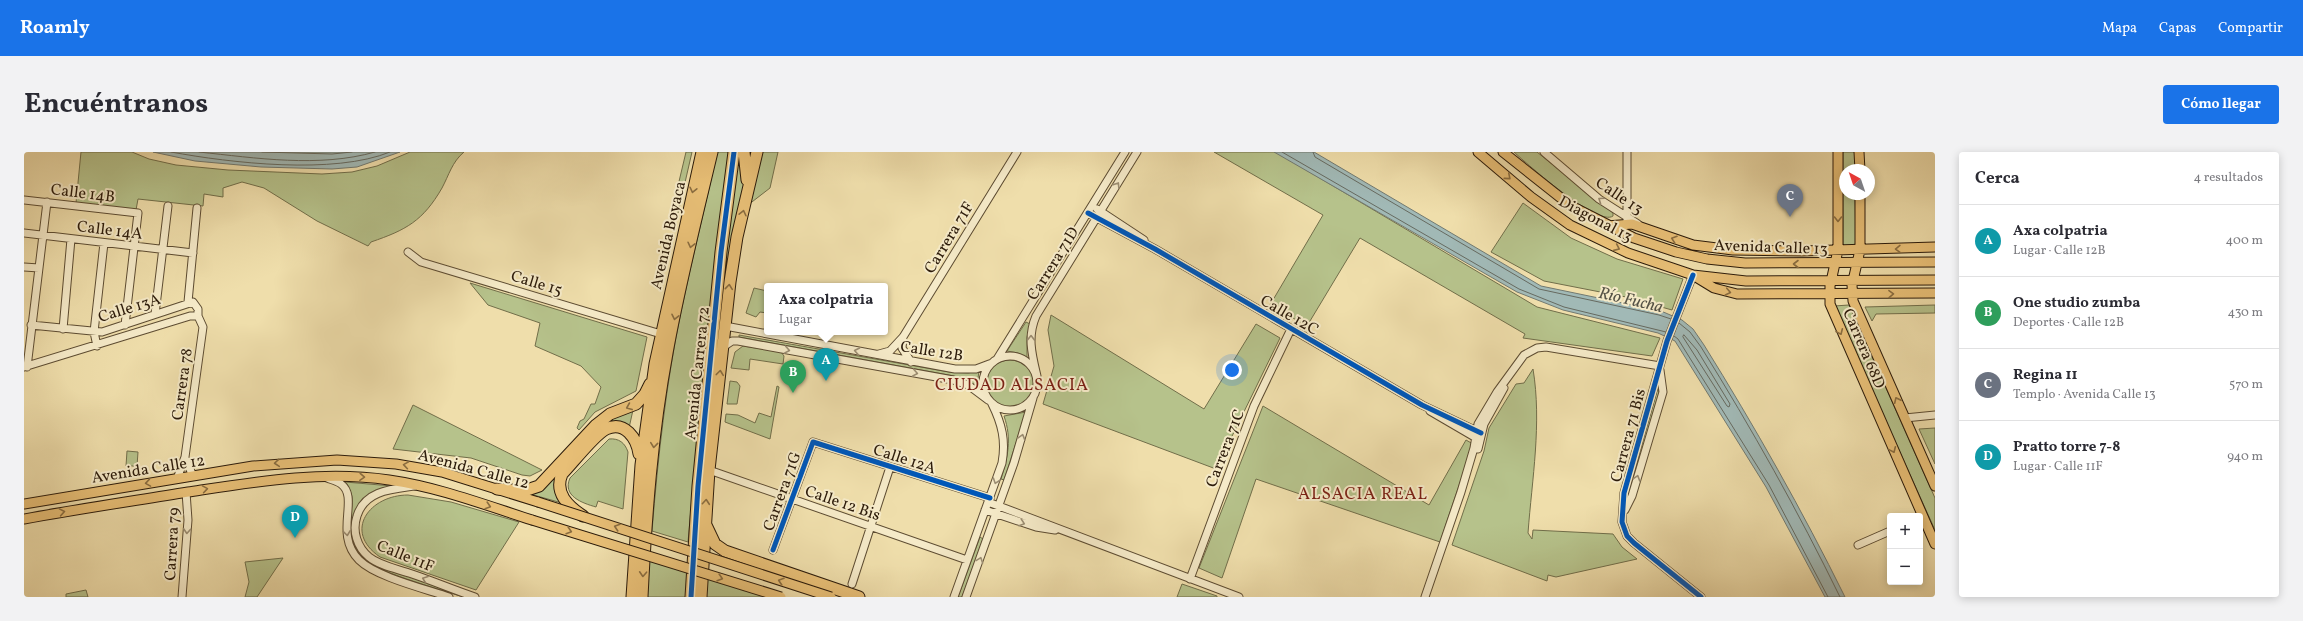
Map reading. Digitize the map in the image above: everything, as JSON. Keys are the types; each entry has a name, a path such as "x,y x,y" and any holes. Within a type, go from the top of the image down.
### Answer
{"highway":[{"path":"703,152 708,167"},
{"name":"Avenida Boyaca","path":"668,302 703,152"},
{"name":"Avenida Carrera 72","path":"632,597 641,465 650,394 660,364 683,279 712,152"},
{"name":"Avenida Carrera 72","path":"691,597 698,486 724,233 734,152"},
{"path":"744,152 748,189"},
{"name":"Avenida Carrera 72","path":"701,597 709,470 733,256 757,152"},
{"path":"668,302 683,279"},
{"name":"Avenida Carrera 72","path":"642,597 646,523 655,434 661,334 668,302"},
{"path":"497,488 524,491 539,486 604,418 632,406 640,400 648,389 660,364"},
{"path":"583,516 566,503 559,489 559,481 562,474 598,435 605,429 612,428 627,430 638,444 641,465"},
{"path":"639,492 646,523"},
{"path":"705,520 713,540 725,551 859,597"}],"main road":[{"name":"Diagonal 13","path":"1478,152 1535,200 1570,225 1628,253 1693,275"},
{"name":"Diagonal 13","path":"1503,152 1559,198 1607,226"},
{"name":"Carrera 68D","path":"1838,152 1838,250 1830,281 1829,295 1836,322 1920,513"},
{"path":"1859,152 1860,164"},
{"name":"Carrera 68D","path":"1860,200 1860,250 1853,281 1852,294 1856,309 1935,486"},
{"name":"Avenida Calle 13","path":"1607,226 1627,221 1684,243 1704,247 1756,251 1860,250 1935,247"},
{"name":"Avenida Calle 13","path":"1607,226 1634,238 1676,252 1739,262 1835,264 1935,262"},
{"path":"1676,252 1704,247"},
{"name":"Avenida Calle 13","path":"1693,275 1728,280 1935,280"},
{"path":"1693,275 1714,288 1737,294 1829,295 1935,293"},
{"name":"Avenida Calle 12","path":"24,504 193,476 283,463 316,460 367,461 396,464 442,472 497,488 832,597"},
{"name":"Avenida Calle 12","path":"24,519 186,492 280,479 366,478 417,486 781,597"},
{"name":"Carrera 68D","path":"1923,519 1935,544"}],"street":[{"name":"Carrera 71F","path":"876,355 890,351 903,337 1016,152"},
{"name":"Carrera 71D","path":"994,361 1125,152"},
{"name":"Carrera 71D","path":"1037,376 1031,346 1032,324 1137,152"},
{"name":"Calle 13","path":"1544,152 1583,187 1627,221"},
{"path":"1627,152 1627,221"},
{"name":"Calle 14B","path":"24,200 138,213 134,246"},
{"path":"47,202 25,367 98,346 190,316 198,316 196,304 188,302 197,208"},
{"path":"155,314 168,206"},
{"name":"Calle 12C","path":"1090,210 1133,232 1155,249 1422,405 1478,435"},
{"name":"Calle 14A","path":"24,233 193,253"},
{"path":"63,329 72,239"},
{"path":"98,346 94,332 104,243"},
{"path":"125,324 134,246"},
{"name":"Calle 15","path":"408,252 421,262 661,334"},
{"path":"24,267 38,268"},
{"name":"Carrera 71 Bis","path":"1693,275 1667,341 1660,366 1663,392 1632,496 1623,514 1622,522 1627,536 1701,597"},
{"name":"Calle 13A","path":"31,325 102,332 188,302"},
{"name":"Carrera 78","path":"177,479 185,457 202,327 198,316"},
{"name":"Calle 12B","path":"725,326 764,333"},
{"name":"Carrera 71C","path":"1190,579 1254,406 1291,329"},
{"name":"Calle 12B","path":"772,335 911,362 969,370 994,361"},
{"path":"903,337 902,348 911,362"},
{"name":"Calle 12B","path":"723,347 732,341 738,341 953,380 968,385 990,402"},
{"path":"1425,597 1461,492 1478,435 1493,399 1524,355 1532,349 1546,347 1660,366"},
{"path":"954,597 1002,463 1004,441 999,419 990,402 983,381 994,361 1012,356 1021,358 1033,367 1037,376 1037,389 999,506 966,597"},
{"path":"990,402 1001,409 1011,411 1021,408 1033,398"},
{"path":"1905,418 1935,415"},
{"name":"Calle 12A","path":"813,442 890,466 989,500 999,506 1239,597"},
{"name":"Carrera 71G","path":"773,550 813,442"},
{"path":"185,457 193,476"},
{"path":"852,584 890,466"},
{"name":"Calle 12 Bis","path":"709,470 967,560"},
{"name":"Calle 11F","path":"327,478 342,484 348,495 346,534 348,544 358,559 374,571 449,597"},
{"name":"Calle 11F","path":"417,486 382,492 366,501 360,508 355,524 355,532 360,547 377,562 475,597"},
{"name":"Carrera 79","path":"182,597 188,520 186,492"},
{"name":"Calle 12A","path":"985,510 1036,527 1061,530"},
{"path":"1858,545 1887,532"}],"green space":[{"path":"81,152 132,152 149,159 176,165 228,170 322,174 352,172 377,166 410,152 464,152 454,164 442,188 428,209 404,228 371,242 368,246 317,221 264,188 242,182 223,188 223,197 204,194 203,206 138,199 136,210 76,203"},
{"path":"686,152 692,152 678,213 672,211"},
{"path":"717,152 730,152 701,398 688,542 652,531 660,448 671,366 685,292"},
{"path":"739,152 744,186 723,311 720,310 723,279"},
{"path":"762,152 778,152 770,188 748,205"},
{"path":"1214,152 1276,152 1537,307 1660,338 1652,356 1523,338 1525,334 1360,238 1307,326 1270,305 1323,215"},
{"path":"1514,152 1537,152 1613,213 1613,216 1605,217 1579,204 1533,169"},
{"path":"1843,152 1855,152 1855,164 1843,164"},
{"path":"1843,200 1855,200 1856,247 1843,246"},
{"path":"1523,203 1571,238 1617,259 1683,279 1672,310 1626,297 1544,281 1491,252"},
{"path":"470,283 647,337 636,391 595,412 579,430 577,428 580,421 584,419 591,404 595,404 601,387 581,366 535,346 540,323 488,305"},
{"path":"754,288 764,290 764,313 760,312 756,317 746,313"},
{"path":"1849,305 1935,498 1935,530 1834,306"},
{"path":"1935,305 1935,313 1876,314 1872,321 1865,307"},
{"path":"1051,315 1204,409 1256,324 1280,338 1216,469 1043,404 1054,366 1048,330"},
{"path":"1026,322 1030,324 1027,337 1027,358 1018,353 1007,351"},
{"path":"739,335 949,372 968,373 979,371 977,386 963,378 949,375 739,337"},
{"path":"743,346 781,352 784,356 783,364 750,359 749,370 731,368 735,352"},
{"path":"1010,360 1019,362 1027,367 1032,375 1034,384 1032,393 1027,401 1019,406 1010,408 1001,406 993,401 988,393 986,384 988,375 993,367 1001,362"},
{"path":"1533,369 1537,410 1534,472 1528,533 1532,539 1533,530 1613,534 1622,547 1637,559 1556,577 1548,575 1547,581 1452,545 1484,451 1489,428 1516,384 1524,383"},
{"path":"730,381 737,382 740,386 737,404 727,404"},
{"path":"777,386 779,387 770,439 725,422 726,414 738,415 755,423 759,413 771,417"},
{"path":"1658,387 1659,393 1632,488 1629,487"},
{"path":"413,405 542,470 530,476 522,475 471,458 393,449"},
{"path":"1263,406 1429,505 1466,440 1473,444 1440,542 1256,479 1222,578 1199,568"},
{"path":"633,410 629,428 617,425 560,473 562,503 530,494 607,421"},
{"path":"1026,412 1004,480 1001,479 1006,463 1008,448 1008,432 1004,416"},
{"path":"1935,428 1935,464 1919,429"},
{"path":"609,439 616,439 621,442 628,452 623,509 598,501 596,507 575,498 569,490 568,484 570,478"},
{"path":"127,451 138,452 137,466 126,466"},
{"path":"345,482 392,486 377,491 352,524 353,539 360,552 470,597 463,597 391,573 365,561 358,555 350,536 352,500 349,488"},
{"path":"408,495 451,502 519,522 476,590 380,557 369,547 363,536 362,526 366,516 372,508 382,501"},
{"path":"980,537 983,539 962,597 958,597"},
{"path":"283,558 257,597 245,597 249,582 245,562"},
{"path":"649,561 688,572 687,597 647,597"},
{"path":"706,578 767,597 705,597"},
{"path":"1182,584 1217,596 1217,597 1177,597"},
{"path":"86,590 88,597 66,597 66,594"}],"water":[{"path":"153,152 400,152 357,167 332,169 261,167 195,161"},
{"path":"1274,152 1314,152 1541,286 1661,311 1682,320 1693,329 1742,407 1778,469 1845,597 1825,597 1766,487 1675,341 1658,333 1563,310 1517,292"}],"cycle path":[{"path":"691,597 698,486 721,252 734,152"},
{"path":"1088,213 1155,249 1422,405 1481,433"},
{"path":"1693,275 1667,341 1624,493 1622,522 1627,536 1634,543 1701,597"},
{"path":"773,550 813,442 990,498"}],"place":[{"name":"Regina 11","path":"1790,217"},
{"name":"Axa colpatria","path":"826,381"},
{"name":"One studio zumba","path":"793,393"},
{"name":"Pratto torre 7-8","path":"295,538"}],"district":[{"name":"CIUDAD ALSACIA","path":"1012,384"},
{"name":"ALSACIA REAL","path":"1363,493"}],"water label":[{"name":"Río Fucha","path":"1631,299"}]}
